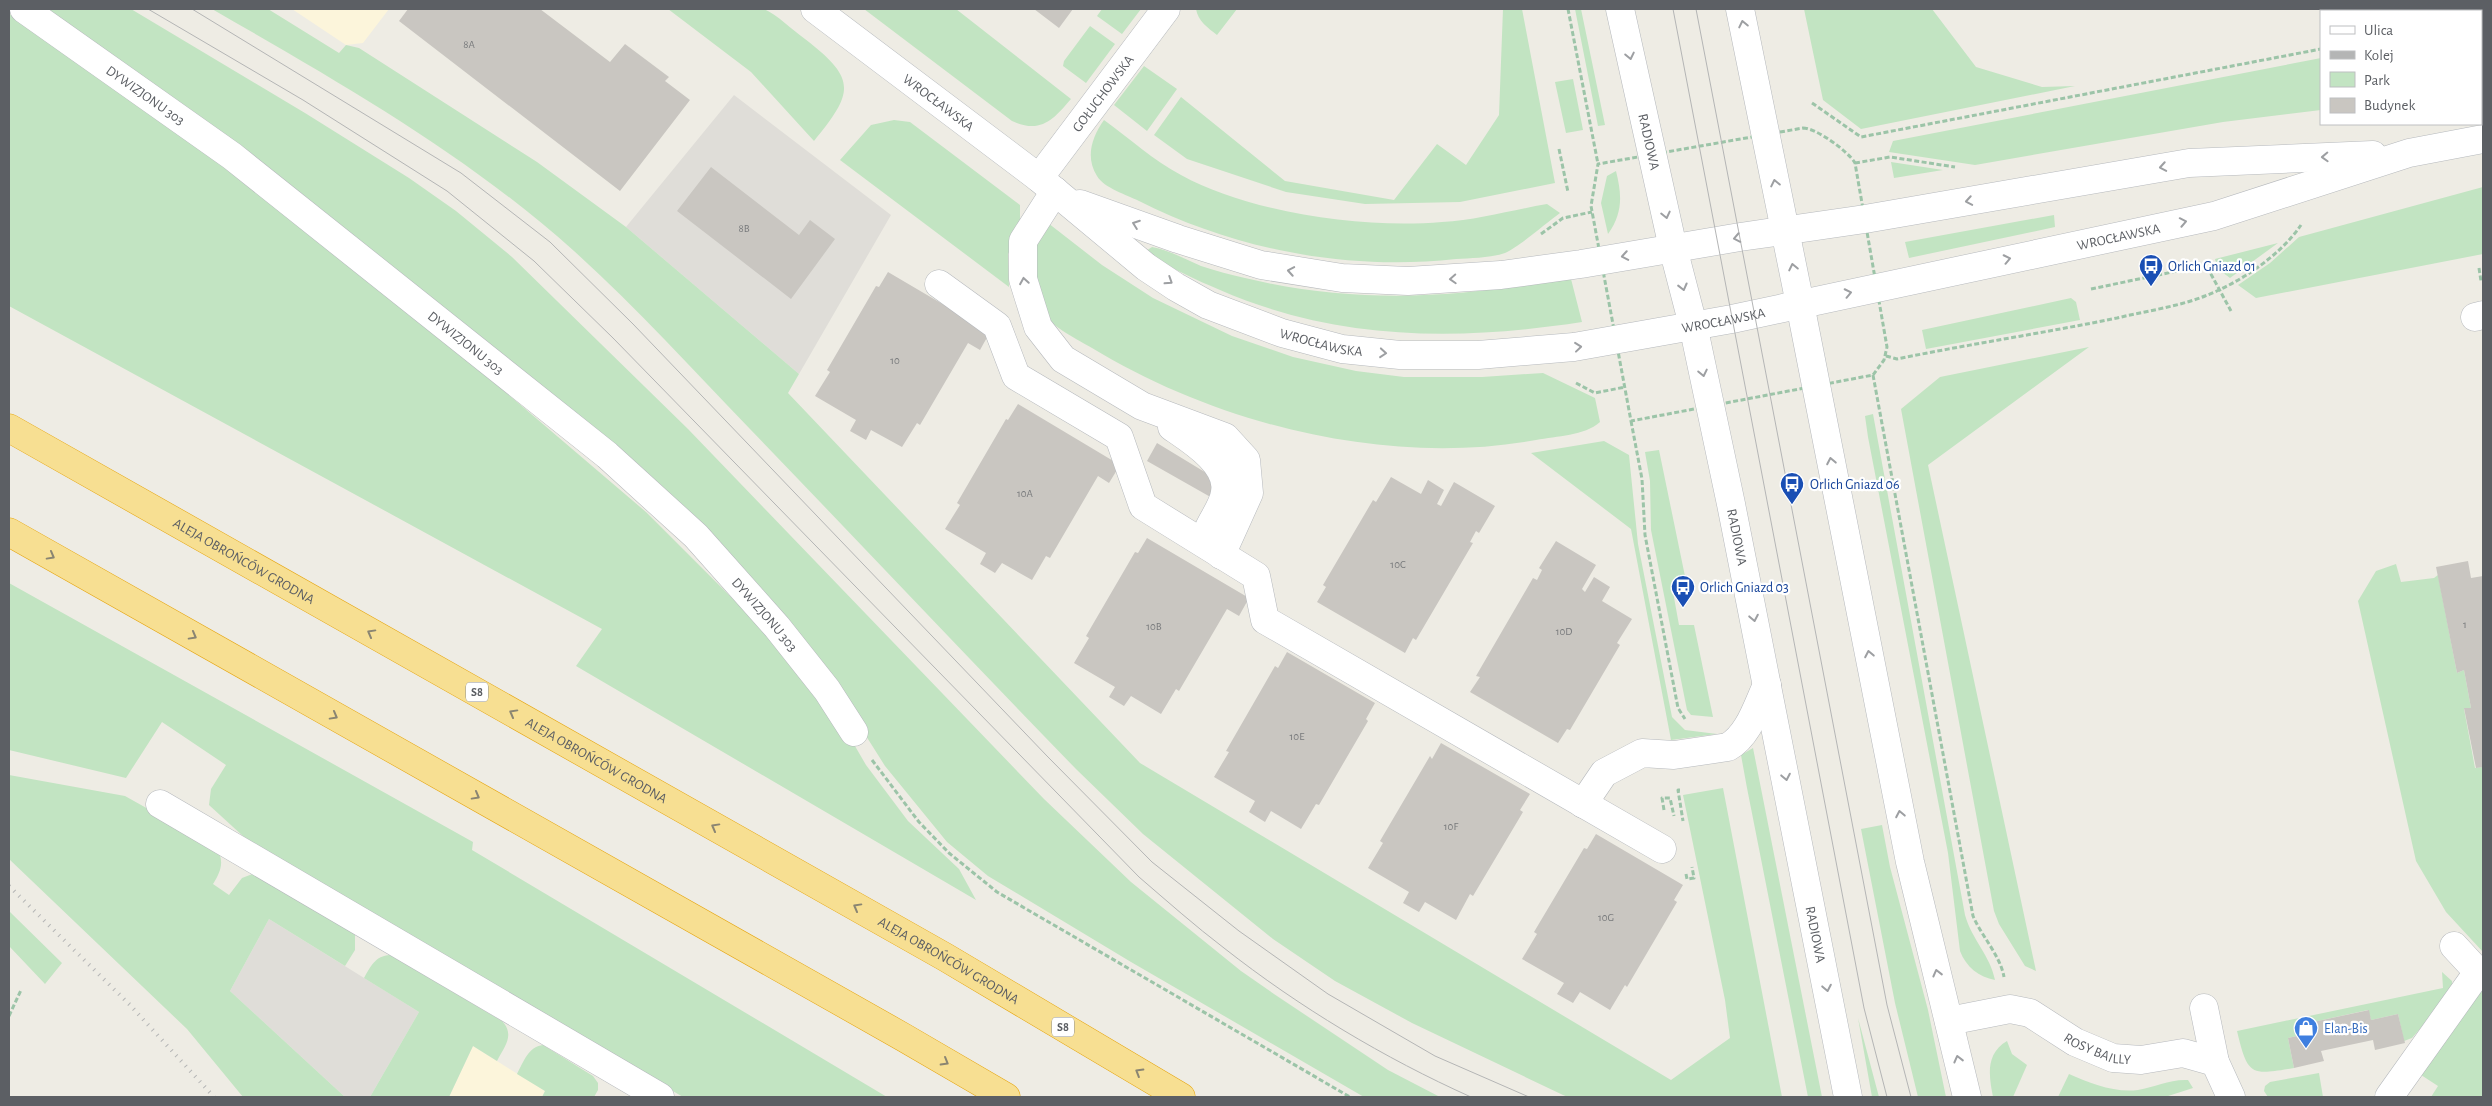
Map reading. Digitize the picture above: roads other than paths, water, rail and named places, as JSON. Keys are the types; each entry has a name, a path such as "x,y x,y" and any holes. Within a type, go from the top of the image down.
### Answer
{"highway":[{"name":"ALEJA OBROŃCÓW GRODNA","path":"9,428 927,947 1181,1097"},
{"path":"9,532 1006,1097"}],"street":[{"name":"DYWIZJONU 303","path":"24,9 232,156 607,455 696,536 777,627 827,690 854,732"},
{"name":"WROCŁAWSKA","path":"815,9 1052,189 1146,267 1208,304 1282,333 1342,349 1439,356 1496,354 1595,345 1800,304 2214,216 2409,153 2483,139"},
{"name":"GOŁUCHOWSKA","path":"1142,406 1063,359 1038,327 1023,279 1023,240 1052,189 1166,9"},
{"name":"RADIOWA","path":"1620,9 1673,248 1693,325 1768,685 1848,1097"},
{"path":"1740,9 1910,862 1967,1097"},
{"name":"WROCŁAWSKA","path":"1052,189 1178,239 1261,266 1342,278 1408,281 1501,275 1865,219 2189,163 2409,153"},
{"path":"939,284 997,326 1016,376 1119,437 1143,506 1256,576 1265,620 1662,849"},
{"path":"1142,406 1225,437 1246,460 1249,493 1221,555"},
{"path":"1142,406 1193,442 1221,467 1226,492 1209,528"},
{"path":"1583,804 1604,773 1642,753 1674,755 1728,747 1735,743 1743,734 1768,685"},
{"path":"160,804 660,1097"},
{"path":"2389,1097 2481,974 2454,946"},
{"path":"2204,1008 2215,1062 2231,1097"},
{"name":"ROSY BAILLY","path":"1949,1020 2010,1009 2018,1010 2030,1014 2075,1042 2113,1058 2141,1060 2183,1053 2215,1062"}],"tram line":[{"path":"148,9 303,100 447,191 534,261 613,338 1139,877 1224,948 1312,1011 1406,1066 1471,1097"},
{"path":"192,9 461,173 550,242 633,324 1047,756 1152,862 1239,931 1328,994 1435,1056 1529,1097"},
{"path":"1673,9 1864,1008 1887,1097"},
{"path":"1696,9 1887,1005 1911,1097"}],"railway":[{"path":"9,886 130,1005 214,1097"}],"place":[{"name":"Orlich Gniazd 01","path":"2151,287"},
{"name":"Orlich Gniazd 06","path":"1792,505"},
{"name":"Orlich Gniazd 03","path":"1683,608"},
{"name":"Elan-Bis","path":"2306,1049"}]}
